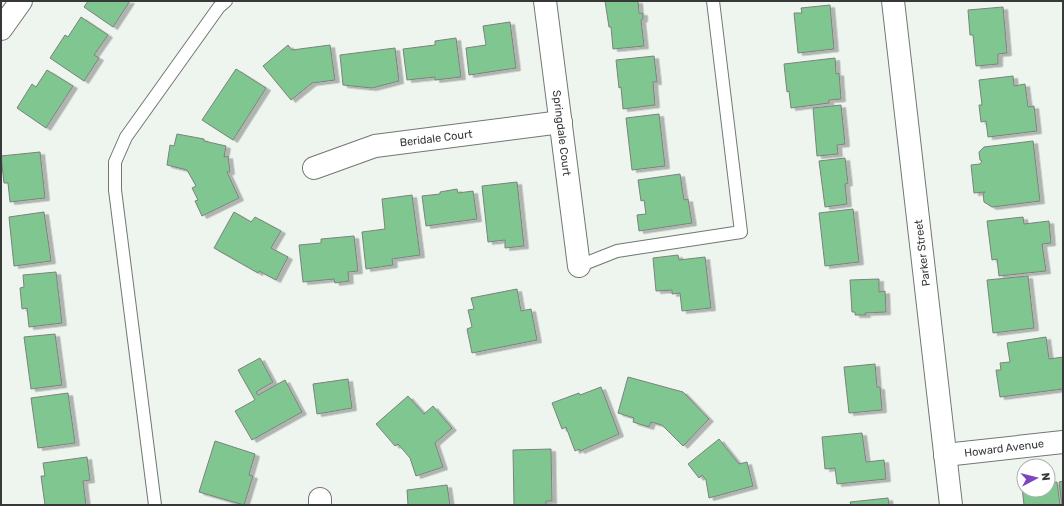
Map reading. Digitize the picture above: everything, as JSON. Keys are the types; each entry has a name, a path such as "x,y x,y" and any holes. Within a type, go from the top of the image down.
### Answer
{"street":[{"path":"1,29 21,1"},
{"name":"Springdale Court","path":"545,1 579,266"},
{"name":"Parker Street","path":"893,1 952,505"},
{"name":"Beridale Court","path":"314,168 375,146 561,122"},
{"name":"Howard Avenue","path":"945,455 1063,442"}],"lane":[{"path":"155,505 115,190 114,162 126,137 219,8 226,1"},
{"path":"579,266 617,251 741,232 713,1"}],"building":[{"path":"88,1 130,1 113,27 84,7"},
{"path":"605,1 638,1 639,13 643,13 643,19 641,20 644,46 613,49 611,27 609,27"},
{"path":"830,5 834,49 798,53 794,13 802,13 801,8"},
{"path":"1003,7 1007,53 998,54 998,64 976,66 973,35 970,35 968,10"},
{"path":"81,17 108,35 94,55 99,58 84,81 50,58 65,35 68,37"},
{"path":"510,22 516,68 469,75 466,48 486,45 483,26"},
{"path":"456,38 461,77 435,80 435,77 407,80 403,49 435,45 435,41"},
{"path":"288,45 292,50 330,45 335,80 312,83 291,100 263,66"},
{"path":"395,48 399,81 372,88 343,85 340,55"},
{"path":"654,56 657,82 653,82 655,105 623,109 616,60"},
{"path":"835,58 836,74 839,73 841,99 829,100 829,103 791,108 789,91 787,92 784,64"},
{"path":"236,69 266,88 233,140 202,120"},
{"path":"47,70 73,86 46,128 17,108 32,84 36,87"},
{"path":"1013,76 1014,86 1025,84 1028,107 1034,106 1037,131 988,137 986,121 981,122 979,105 982,105 979,80"},
{"path":"841,105 845,144 837,145 838,154 817,156 813,108"},
{"path":"659,114 665,166 632,170 626,118"},
{"path":"177,134 204,139 204,141 226,146 224,157 228,156 230,172 227,172 239,198 202,216 195,201 198,200 192,188 196,186 187,170 167,165 170,145 174,146"},
{"path":"1033,141 1040,201 992,207 984,202 983,193 985,192 974,193 971,165 980,164 982,161 980,160 979,152 984,147"},
{"path":"40,152 45,198 10,202 8,183 4,183 1,156"},
{"path":"845,158 848,183 845,184 847,204 825,207 819,161"},
{"path":"680,174 684,200 688,199 692,223 639,231 637,215 646,214 644,200 641,201 638,180"},
{"path":"517,182 524,246 505,248 505,240 488,242 482,186"},
{"path":"457,189 458,193 473,191 477,219 426,226 422,196 440,194 440,192"},
{"path":"412,195 420,255 392,259 393,265 366,269 362,232 385,229 382,199"},
{"path":"853,209 859,262 825,266 819,213"},
{"path":"44,212 51,261 14,266 9,217"},
{"path":"234,212 251,222 255,217 281,231 271,248 288,257 276,280 259,271 258,273 214,248"},
{"path":"1023,217 1024,224 1049,221 1051,243 1042,244 1046,271 999,276 997,259 992,260 987,221"},
{"path":"354,236 358,271 348,272 349,281 335,283 334,279 303,282 299,245 321,243 321,239"},
{"path":"678,255 679,260 705,257 711,308 682,311 680,293 672,294 672,290 656,291 653,258"},
{"path":"56,272 62,323 29,327 27,308 22,309 20,288 24,287 23,275"},
{"path":"1028,276 1034,328 993,333 987,280"},
{"path":"879,279 879,292 885,291 886,312 855,315 855,312 852,312 850,280"},
{"path":"517,289 521,311 531,309 537,340 472,353 467,329 472,327 468,310 474,309 471,298"},
{"path":"55,334 62,385 31,389 24,337"},
{"path":"1046,337 1049,359 1063,357 1063,389 1000,397 996,370 1001,370 1000,363 1010,362 1007,343"},
{"path":"260,358 273,382 256,392 258,395 285,380 302,412 252,440 235,411 255,400 238,370"},
{"path":"875,364 877,387 880,387 882,410 849,413 844,367"},
{"path":"628,377 683,392 709,419 683,446 662,425 651,422 649,427 633,422 634,418 618,413"},
{"path":"348,379 352,408 317,414 313,384"},
{"path":"601,387 619,434 580,451 579,449 575,451 566,427 562,429 552,403"},
{"path":"68,393 75,443 38,448 31,398"},
{"path":"408,396 424,414 433,406 452,428 435,443 443,467 416,476 410,458 398,444 395,446 376,424"},
{"path":"862,433 866,462 884,460 886,479 837,484 835,468 825,469 822,437"},
{"path":"719,439 739,464 747,462 753,486 709,498 706,480 702,475 699,478 688,464"},
{"path":"215,441 255,454 249,475 253,476 244,505 199,492"},
{"path":"551,449 552,501 546,501 546,505 514,505 513,450"},
{"path":"87,457 90,480 83,481 86,505 45,505 41,476 45,476 43,463"},
{"path":"1063,481 1063,505 1062,505 1059,482"},
{"path":"1056,482 1060,505 1024,505 1023,498 1056,498"},
{"path":"447,485 450,505 408,505 407,490"},
{"path":"888,498 889,505 851,505 850,502"}]}
